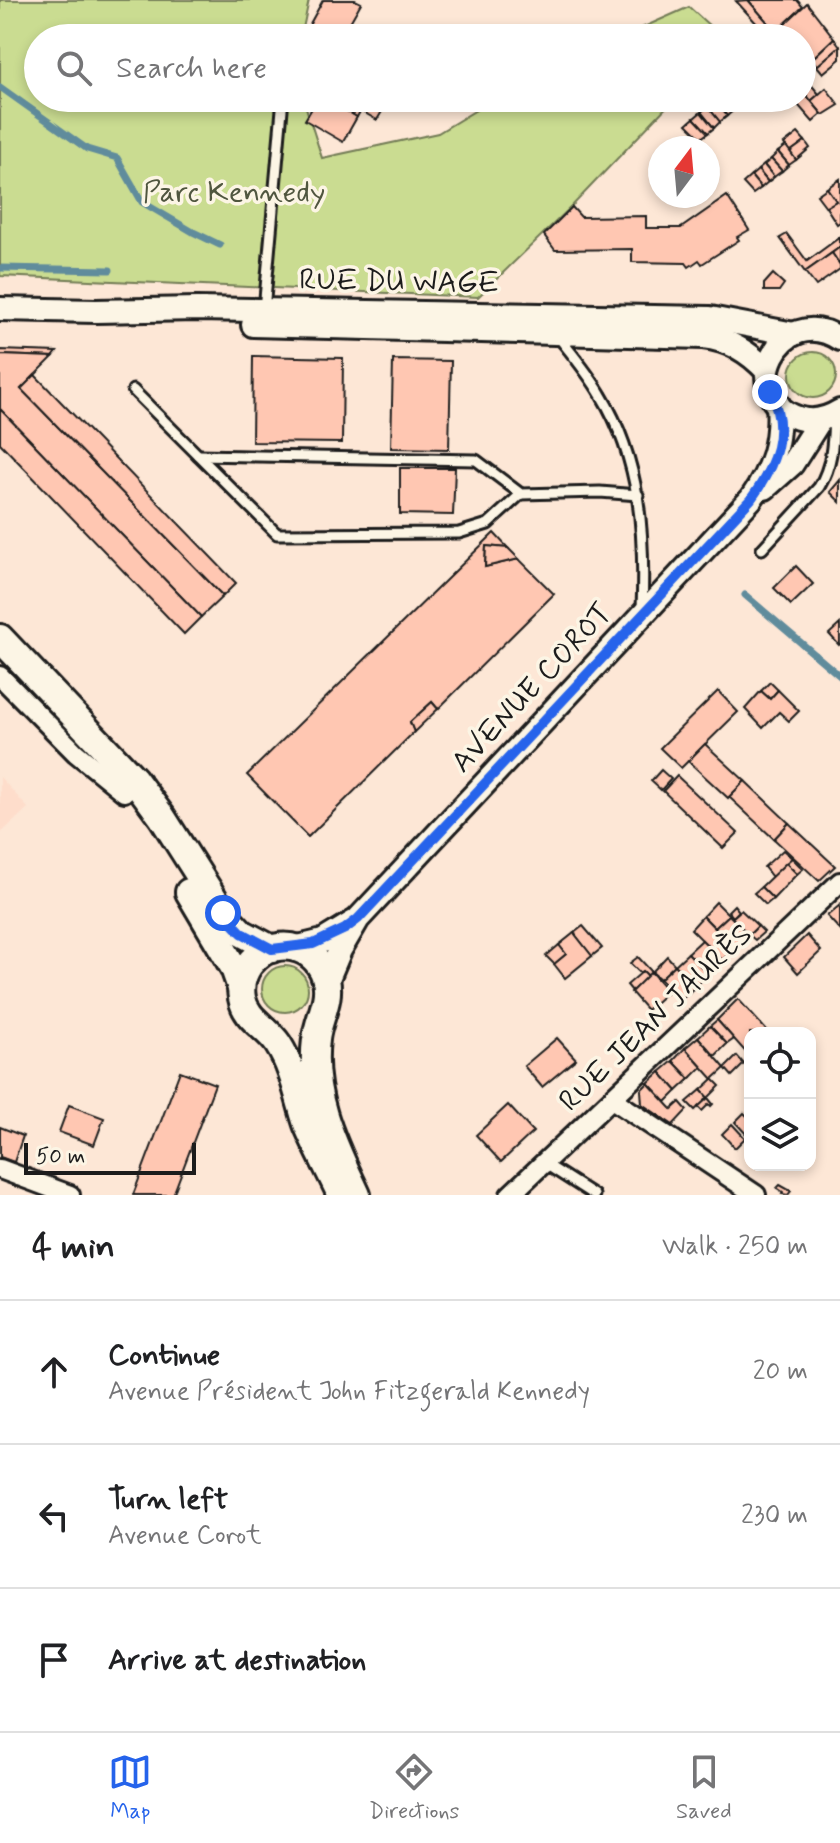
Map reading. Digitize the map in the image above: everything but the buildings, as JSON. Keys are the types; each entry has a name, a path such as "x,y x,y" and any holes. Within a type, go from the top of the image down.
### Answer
{"main road":[{"path":"0,638 134,779 223,913 242,933 315,960 327,981 315,1053 319,1093 324,1121 346,1188"},
{"path":"0,662 124,792 169,856 234,968 249,1015 276,1040 291,1069 309,1128 346,1188"},
{"path":"241,988 250,964 260,954 283,948"},
{"path":"265,1028 279,1033 300,1030 312,1023 321,1012"}],"street":[{"name":"RUE DU WAGE","path":"0,309 264,317 714,338 743,350 767,371"},
{"name":"RUE DU WAGE","path":"0,319 710,318 794,334"},
{"path":"767,371 774,351 794,334 813,330 837,336"},
{"name":"AVENUE COROT","path":"751,499 766,477 777,449 778,404 770,392 767,371"},
{"path":"778,404 794,417 806,420 831,415"},
{"name":"AVENUE COROT","path":"327,981 358,919 751,499 792,464 831,415"},
{"path":"0,676 76,753 124,792"},
{"name":"RUE JEAN JAURÈS","path":"510,1195 840,882"},
{"name":"AVENUE COROT","path":"283,948 323,941 358,919"},
{"path":"612,1099 756,1195"},
{"path":"0,1169 70,1195"}],"lane":[{"path":"264,317 282,112"},
{"path":"555,332 600,392 627,452 638,495 644,551 642,615"},
{"path":"133,390 277,534 459,533 488,524 521,494"},
{"path":"762,549 825,478 833,454 831,415"},
{"path":"198,455 476,460 521,494 600,492 638,495"},
{"path":"544,1163 594,1195"}],"shaded area":[{"path":"0,777 28,808 0,834"}],"green space":[{"name":"Parc Kennedy","path":"0,0 309,0 304,24 24,24 24,112 307,112 322,158 438,133 473,112 662,112 572,206 478,297 0,276"},
{"path":"689,7 708,24 651,24"},
{"path":"813,352 829,359 836,375 829,391 813,398 797,391 790,375 797,359"},
{"path":"285,966 301,973 308,989 301,1005 285,1012 269,1005 262,989 269,973"}],"waterway":[{"path":"0,87 24,104"},
{"path":"35,112 87,149 117,158 142,202 220,245"},
{"path":"0,268 110,270"},
{"path":"745,595 840,676"}],"route":[{"path":"223,913 242,933 272,949 294,948 323,941 358,919 751,499 772,465 778,442 778,404 770,392"}]}
